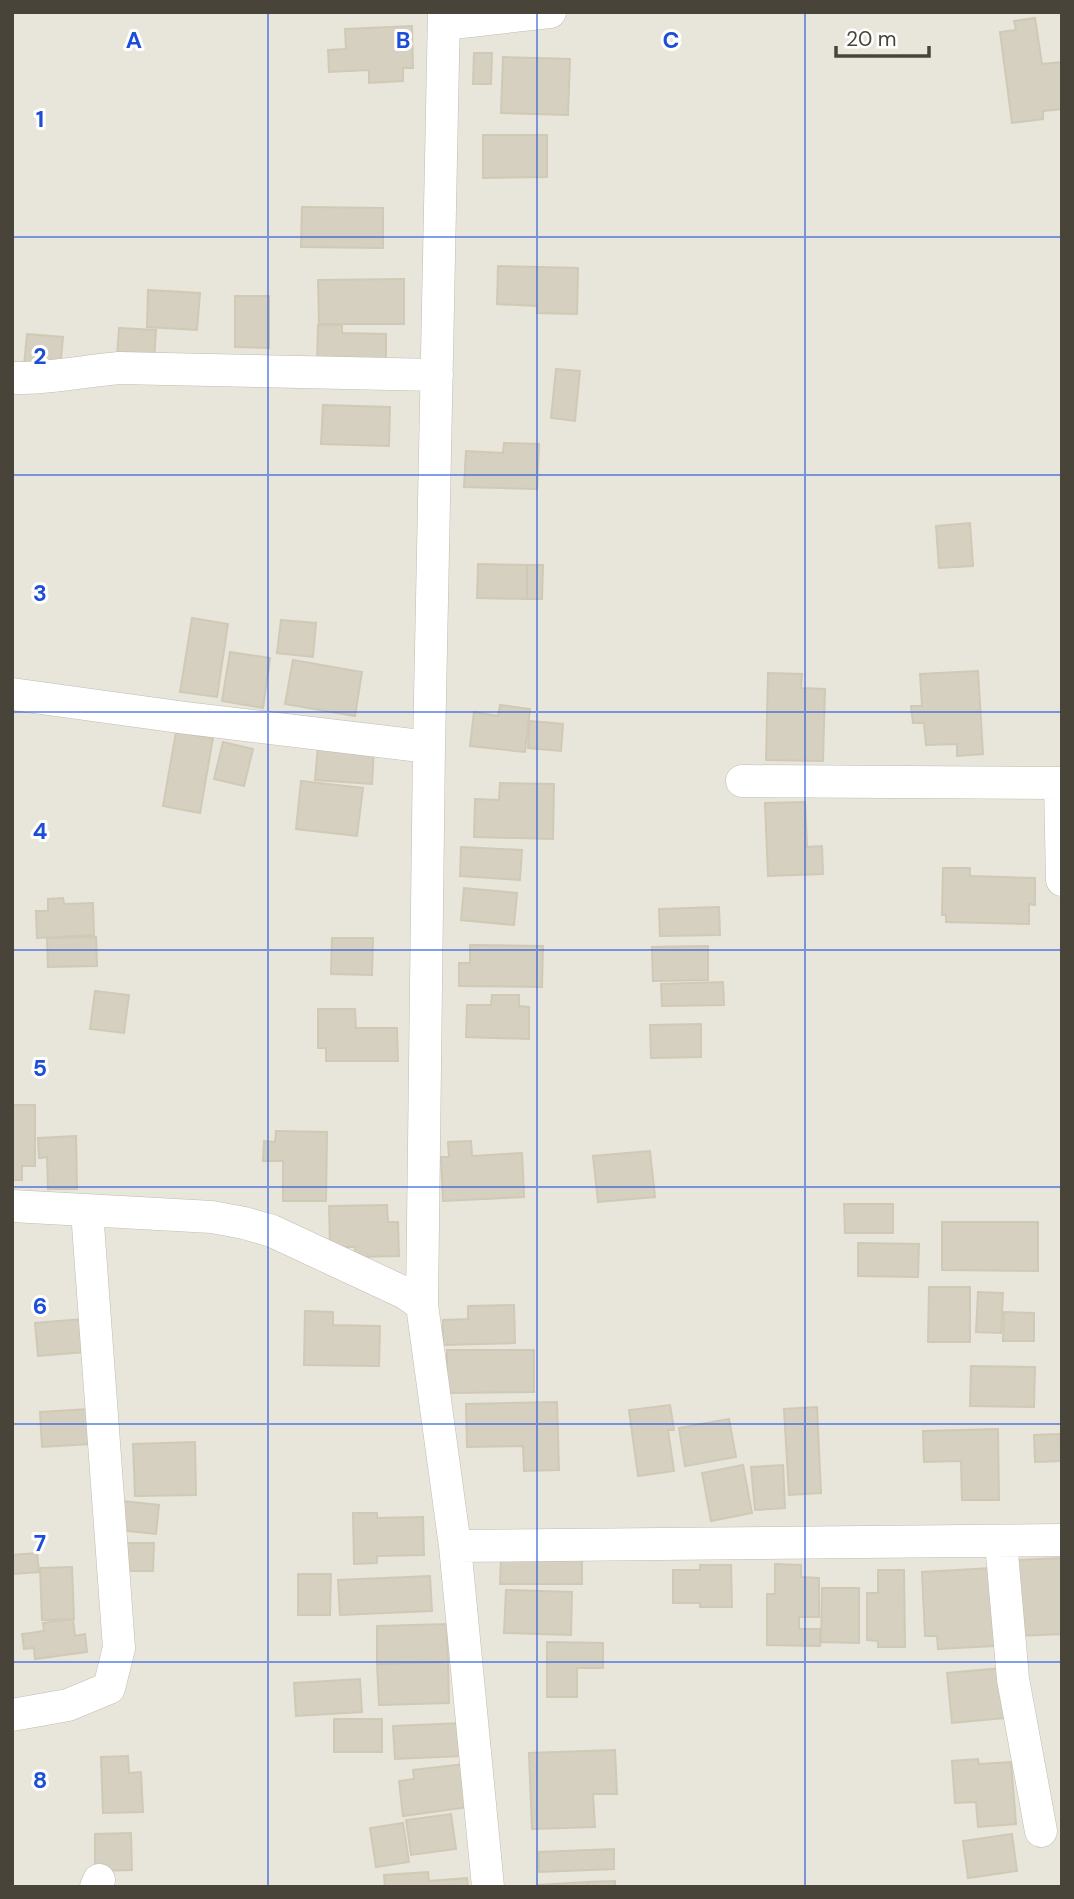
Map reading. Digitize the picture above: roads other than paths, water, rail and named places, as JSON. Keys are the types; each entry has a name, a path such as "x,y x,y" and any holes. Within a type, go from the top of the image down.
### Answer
{"street":[{"path":"488,1887 455,1546 422,1305 429,747 444,18 551,12"},
{"path":"12,378 38,378 119,368 437,375"},
{"path":"12,694 429,747"},
{"path":"742,781 1061,783 1062,880"},
{"path":"12,1206 212,1217 244,1223 272,1231 405,1293 422,1305"},
{"path":"12,1715 68,1705 108,1688 119,1648 87,1211"},
{"path":"455,1546 1062,1540"},
{"path":"1001,1542 1013,1679 1041,1830"}]}
